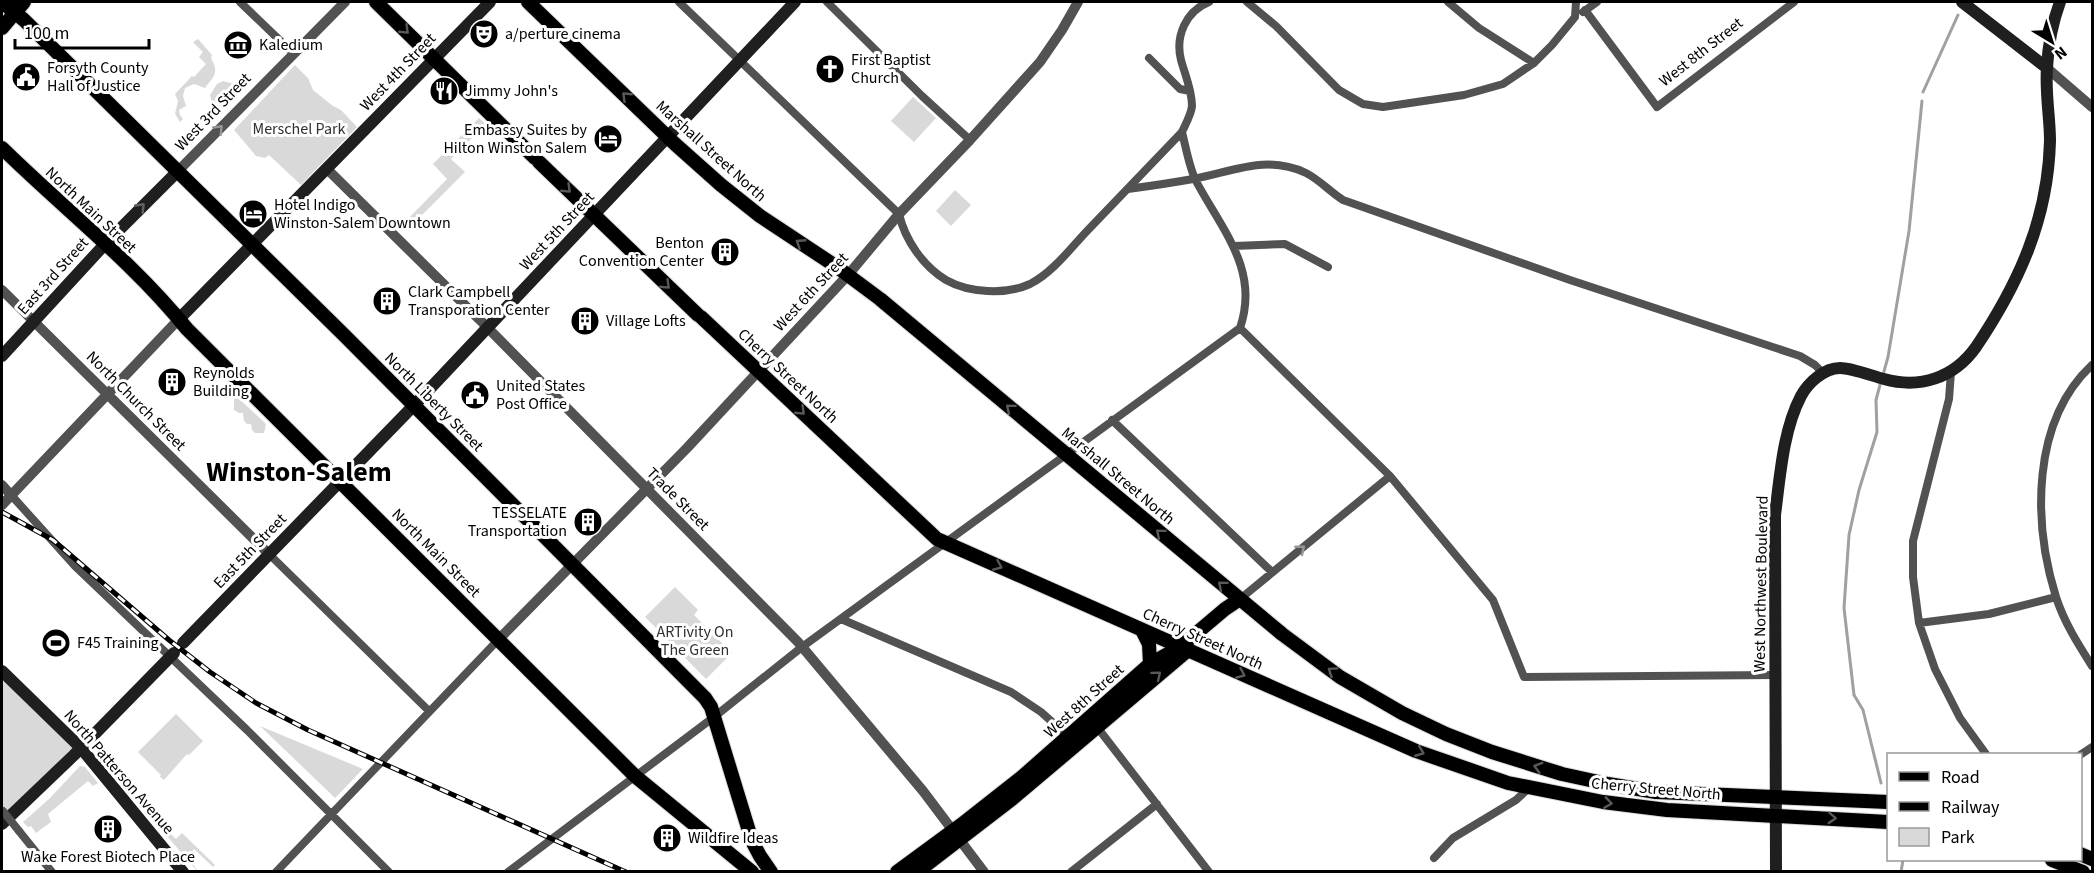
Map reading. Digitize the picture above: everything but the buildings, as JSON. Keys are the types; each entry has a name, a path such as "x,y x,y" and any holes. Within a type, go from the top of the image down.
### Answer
{"main road":[{"name":"North Liberty Street","path":"2,2 20,7 178,171 705,698 714,717 750,834 760,856 771,872"},
{"name":"Cherry Street North","path":"376,2 699,316 759,370 924,528 945,543 1416,751 1476,773 1571,797 1634,806 1887,822"},
{"name":"West 4th Street","path":"179,319 490,2"},
{"name":"Marshall Street North","path":"528,2 668,137 737,199 880,299 1295,644 1360,690 1425,724 1492,752 1562,774 1656,792 1887,801"},
{"name":"West 5th Street","path":"341,481 795,2"},
{"path":"1962,2 2047,68"},
{"path":"1823,373 1840,368 1888,380 1917,383 1939,378 1951,372 1966,360 1976,346 2021,268 2036,231 2046,192 2049,163 2047,68 2054,17 2060,2"},
{"path":"2,28 20,7"},
{"name":"North Main Street","path":"2,148 105,244 187,329 635,776 752,872"},
{"name":"West 3rd Street","path":"105,244 178,171"},
{"name":"East 3rd Street","path":"2,356 105,244"},
{"name":"West Northwest Boulevard","path":"1776,872 1775,526 1781,465 1796,410 1802,394 1823,373"},
{"name":"East 5th Street","path":"2,824 81,748 341,481"},
{"name":"West 8th Street","path":"956,835 1020,792 1240,599"},
{"path":"1142,630 1150,649 1150,664"},
{"name":"West 8th Street","path":"956,835 1150,664 1184,649"},
{"name":"North Patterson Avenue","path":"2,671 81,748 183,872"},
{"path":"729,852 742,847 750,834"},
{"path":"897,872 956,835"},
{"path":"917,872 956,835"},
{"path":"2055,861 2083,872"}],"street":[{"path":"240,2 293,53"},
{"name":"West 3rd Street","path":"178,171 345,2"},
{"path":"679,2 899,214 914,247 928,266 948,281 978,290 1015,289 1036,280 1068,251 1182,132 1191,114 1190,91 1180,57 1181,34 1192,12 1209,2"},
{"path":"827,2 970,140"},
{"name":"West 6th Street","path":"499,639 647,489 848,275 899,214 1040,62 1078,2"},
{"path":"1247,2 1276,26 1339,90 1352,99 1371,106 1400,106 1491,89 1503,84 1534,63 1575,17 1597,2"},
{"path":"1448,2 1479,28 1534,63"},
{"path":"1575,17 1576,2"},
{"name":"West 8th Street","path":"1585,10 1657,107 1794,2"},
{"path":"1149,58 1180,89 1190,91"},
{"path":"2047,68 2092,107"},
{"path":"508,872 714,717 802,647 1240,328 1245,312 1244,275 1234,246 1195,179 1182,132"},
{"path":"1128,189 1195,179 1256,164 1274,164 1296,169 1318,180 1343,201 1548,273 1800,356 1815,364 1823,373"},
{"name":"Trade Street","path":"327,169 488,328 802,647 906,770 984,872"},
{"path":"1234,246 1285,244 1328,267"},
{"name":"North Church Street","path":"2,290 429,711"},
{"path":"2,505 179,319"},
{"path":"1240,328 1390,476 1493,600 1524,677 1776,675"},
{"path":"2092,365 2073,387 2062,406 2045,461 2042,486 2042,530 2056,597 2068,627 2092,666"},
{"path":"1951,372 1949,399 1913,541 1913,578 1919,623 1935,669 1960,718 1985,753"},
{"path":"1112,420 1272,572"},
{"name":"West 8th Street","path":"1240,599 1390,476"},
{"path":"2,485 75,566 176,651 389,872"},
{"path":"1919,623 1989,614 2056,597"},
{"path":"841,619 1011,692 1035,708 1069,737"},
{"path":"276,872 499,639"},
{"path":"1096,727 1209,872"},
{"path":"1434,858 1453,837 1516,800 1529,788"},
{"path":"1071,872 1157,804"},
{"path":"2,811 52,872"}],"green space":[{"path":"198,39 212,55 215,72 205,88 194,84 185,88 183,96 186,106 179,110 183,119 180,122 175,114 178,101 175,94 206,64 199,57 203,52 193,42"},
{"name":"Merschel Park","path":"295,65 308,78 313,90 341,110 357,127 301,185 269,155 265,158 256,156 234,130"},
{"path":"223,81 234,84 238,92 219,112 213,107 210,95 217,84"},
{"path":"913,97 936,118 914,142 891,121"},
{"path":"479,118 486,124 451,159 465,172 406,231 401,226 447,179 433,164"},
{"path":"955,190 971,205 951,226 936,211"},
{"path":"234,394 266,424 264,433 255,433 251,424 244,421 243,413 234,410"},
{"name":"ARTivity On The Green","path":"675,587 698,610 694,615 732,653 706,679 645,617"},
{"path":"2,671 81,748 9,818 2,810"},
{"path":"176,714 203,741 189,755 187,754 164,780 138,752"},
{"path":"260,726 363,769 335,798"},
{"path":"80,766 85,767 98,783 93,786 88,781 48,814 51,822 36,833 31,826 28,827 23,822 49,799"},
{"path":"170,833 176,839 182,833 215,865 213,867 194,849 187,857 197,871 167,836"}],"waterway":[{"path":"1923,92 1958,15"},
{"path":"1883,375 1909,231 1922,101"},
{"path":"1881,381 1876,400 1877,432 1859,490 1849,535 1844,608 1854,695 1863,710 1881,783"},
{"path":"1901,872 1903,861"}],"railway":[{"path":"2,512 53,540 169,640 210,672 256,703 308,730 626,872"}],"place":[{"name":"a/perture cinema","path":"484,34"},
{"name":"Kaledium","path":"238,45"},
{"name":"First Baptist Church","path":"830,69"},
{"name":"Forsyth County Hall of Justice","path":"26,77"},
{"name":"Jimmy John's","path":"444,91"},
{"name":"Embassy Suites by Hilton Winston Salem","path":"608,139"},
{"name":"Hotel Indigo Winston-Salem Downtown","path":"253,214"},
{"name":"Benton Convention Center","path":"725,252"},
{"name":"Clark Campbell Transporation Center","path":"387,301"},
{"name":"Village Lofts","path":"585,321"},
{"name":"Reynolds Building","path":"172,382"},
{"name":"United States Post Office","path":"475,395"},
{"name":"TESSELATE Transportation","path":"588,522"},
{"name":"F45 Training","path":"56,643"},
{"name":"Wake Forest Biotech Place","path":"108,829"},
{"name":"Wildfire Ideas","path":"667,838"}],"district":[{"name":"Winston-Salem","path":"299,472"}]}
